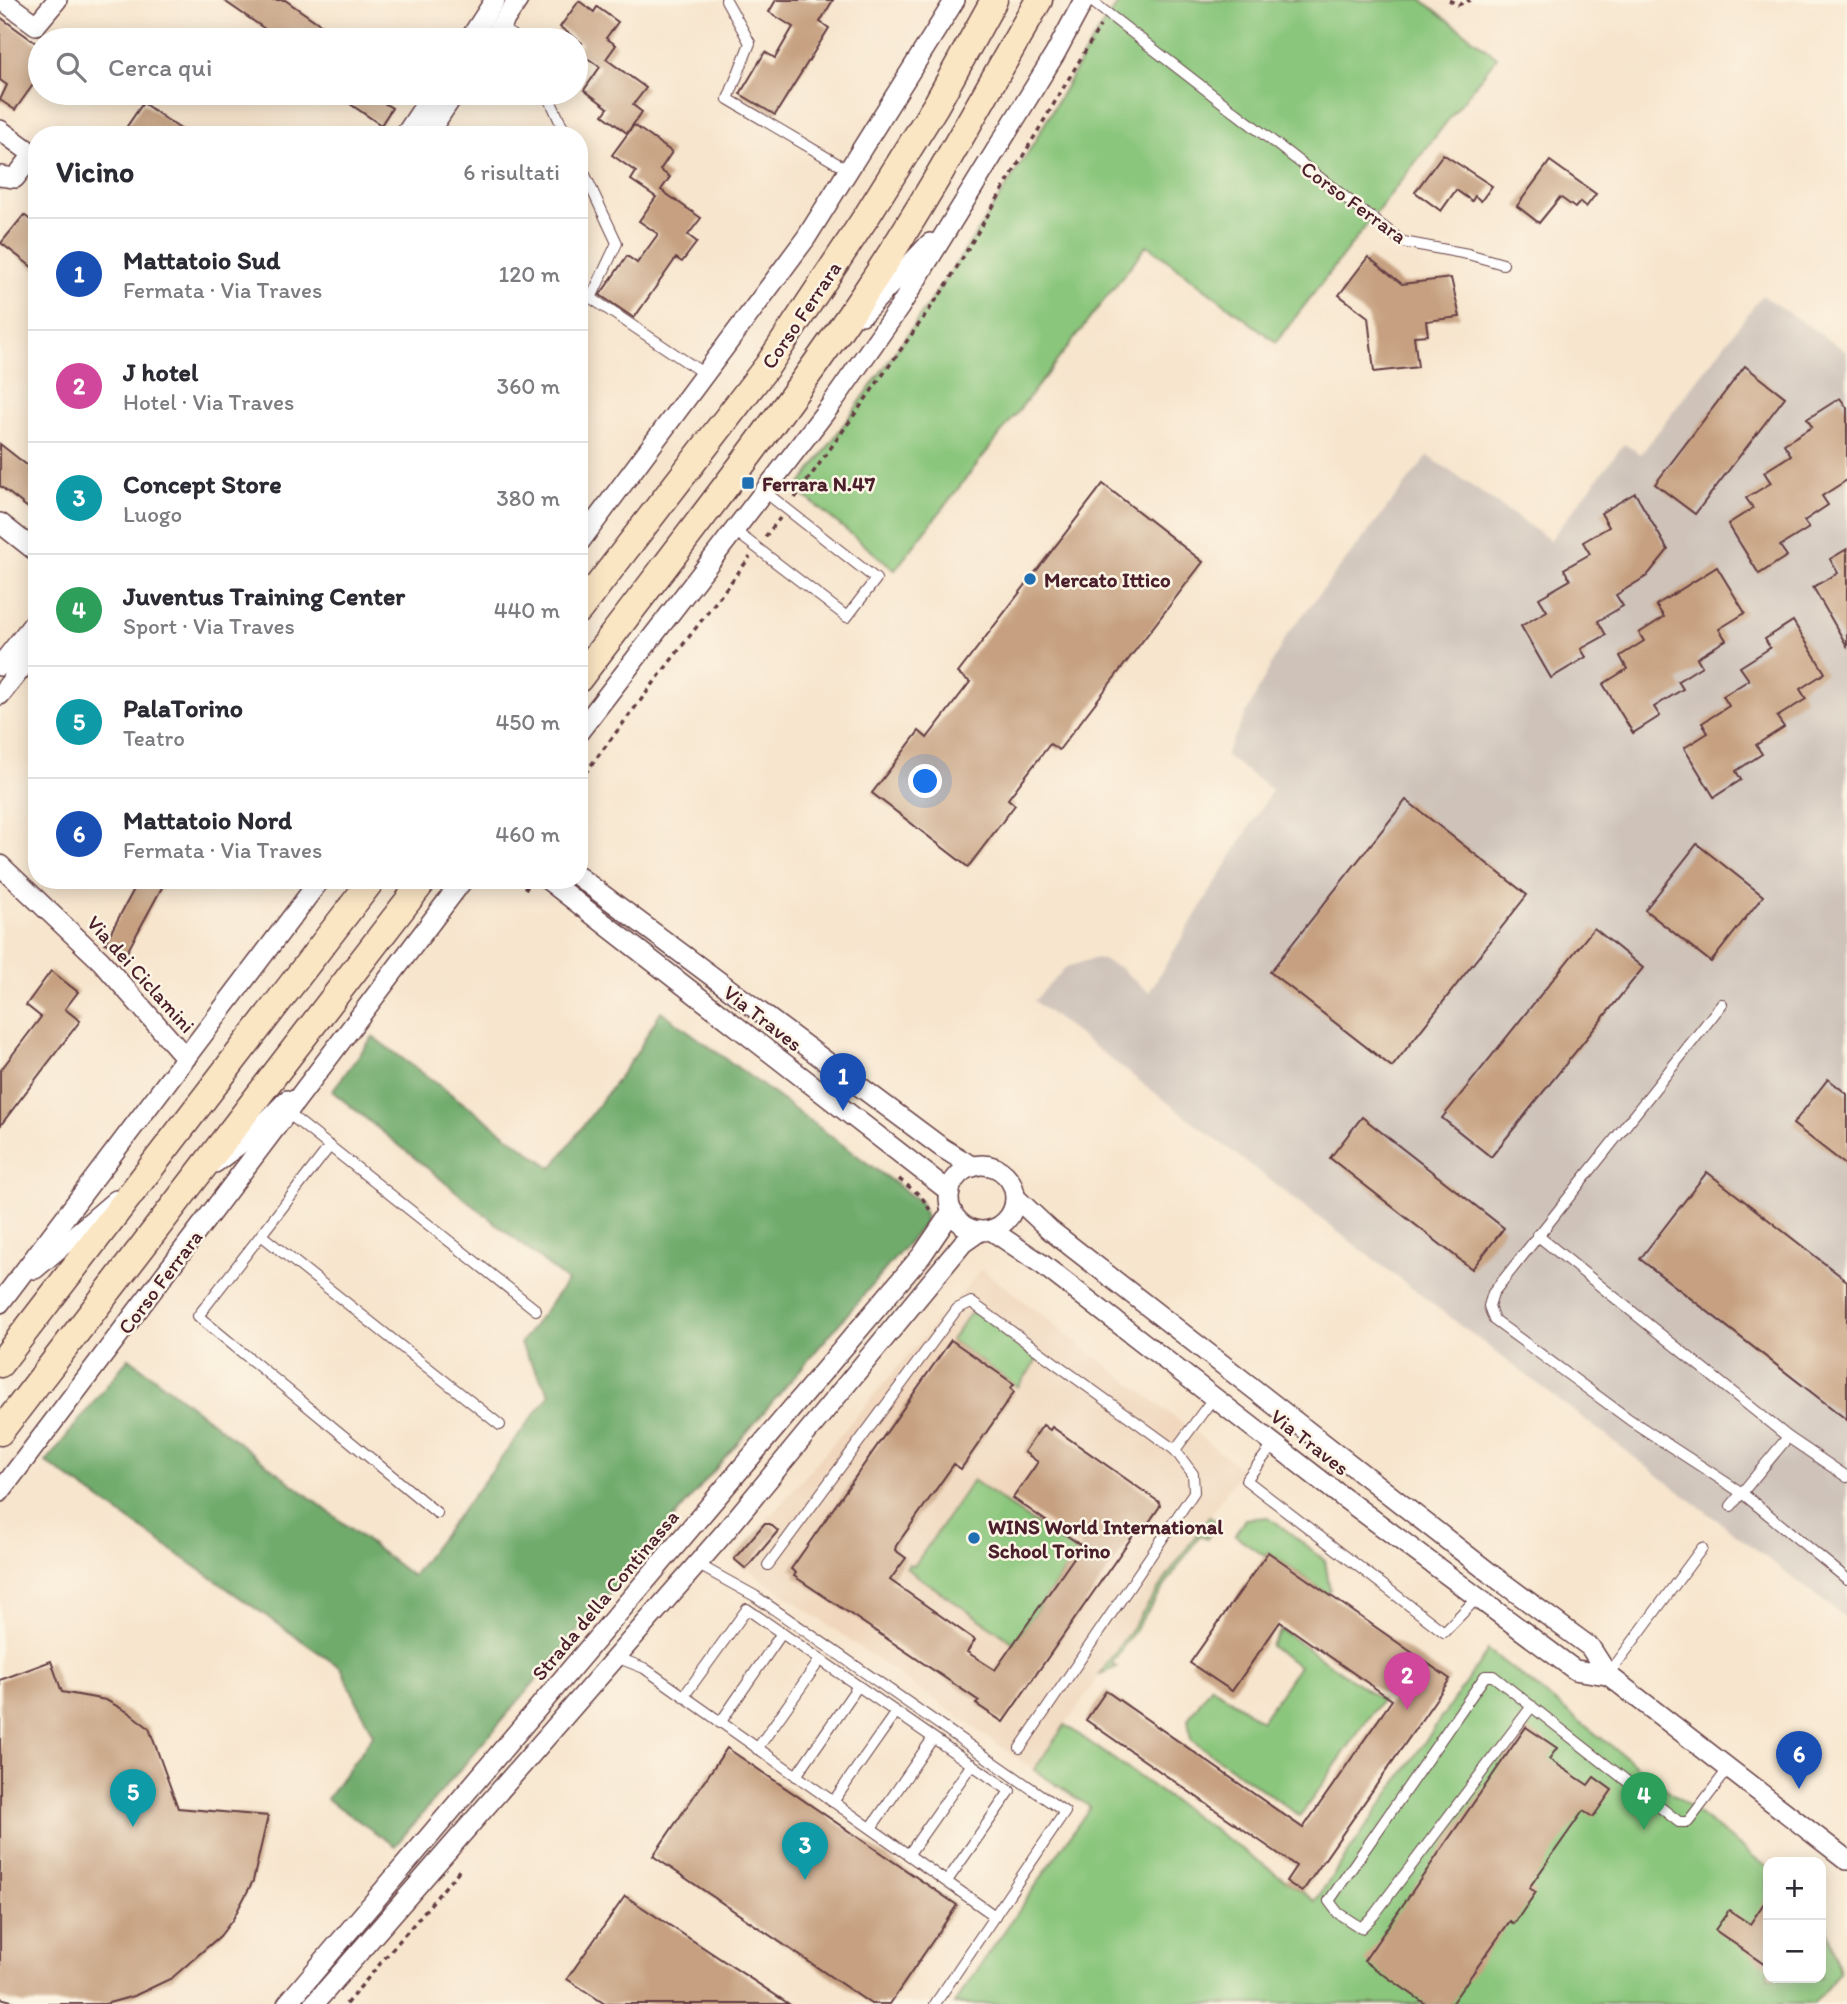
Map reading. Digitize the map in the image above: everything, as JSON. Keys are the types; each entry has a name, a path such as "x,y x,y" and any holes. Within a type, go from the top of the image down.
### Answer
{"main road":[{"name":"Corso Ferrara","path":"588,598 774,356 875,203 936,104 994,0"},
{"name":"Corso Ferrara","path":"588,666 812,370 907,229 1039,0"},
{"path":"0,1364 365,889"},
{"name":"Corso Ferrara","path":"0,1432 417,889"}],"street":[{"path":"2,0 36,25 57,0"},
{"path":"477,28 495,0"},
{"path":"499,28 518,0"},
{"name":"Corso Ferrara","path":"588,531 806,238 956,0"},
{"name":"Corso Ferrara","path":"588,720 765,492 891,318 1055,54 1084,0"},
{"path":"411,126 425,105"},
{"path":"433,126 447,105"},
{"path":"0,130 28,151"},
{"path":"0,176 15,178 28,164"},
{"name":"Corso Ferrara","path":"812,370 958,212"},
{"path":"0,523 28,545"},
{"path":"0,666 28,630"},
{"path":"0,695 28,660"},
{"name":"Via dei Ciclamini","path":"0,865 101,961 186,1058"},
{"name":"Via Traves","path":"588,884 941,1147 974,1167"},
{"path":"0,1303 313,889"},
{"name":"Corso Ferrara","path":"0,1492 289,1114 456,889"},
{"name":"Via Traves","path":"543,889 951,1201"},
{"name":"Corso Ferrara","path":"195,1179 256,1132 320,1072"},
{"path":"314,2004 697,1564 963,1243 1009,1218 1016,1198 1014,1188 1002,1172 984,1165 958,1176 951,1201 963,1225 985,1231"},
{"path":"12,1287 144,1177"},
{"name":"Via Traves","path":"1016,1198 1050,1230 1491,1574 1590,1647 1608,1675 1847,1860"},
{"name":"Strada della Continassa","path":"287,2004 922,1255 951,1201"},
{"name":"Via Traves","path":"985,1231 1032,1256 1274,1444 1576,1670 1608,1675"}],"lane":[{"path":"726,0 750,43 728,99 848,170"},
{"name":"Corso Ferrara","path":"1090,0 1403,242 1468,254 1503,264"},
{"path":"552,105 562,126"},
{"path":"588,181 617,243 591,298 706,375"},
{"path":"735,531 848,617 876,579 765,492"},
{"path":"1722,1004 1493,1293 1489,1306 1494,1320 1630,1420 1742,1493 1847,1579"},
{"path":"289,1114 536,1310"},
{"path":"330,1146 198,1317 437,1513"},
{"path":"261,1235 500,1425"},
{"path":"1538,1235 1788,1437 1847,1477"},
{"path":"768,1565 957,1309 971,1302 1175,1450 1193,1474 1194,1492 1020,1748"},
{"path":"1175,1450 1214,1397"},
{"path":"1731,1506 1788,1437"},
{"path":"1274,1444 1246,1480 1444,1632 1477,1598"},
{"path":"1608,1675 1702,1548"},
{"path":"697,1564 755,1597 1065,1812 935,2004"},
{"path":"684,1696 747,1609 972,1764 1010,1791 947,1881"},
{"path":"720,1723 782,1633"},
{"path":"616,1657 644,1668 995,1916"},
{"path":"757,1749 820,1660"},
{"path":"1532,1706 1374,1915 1361,1928 1338,1913 1329,1901 1485,1676 1493,1676 1532,1706 1679,1822 1688,1822 1728,1769"},
{"path":"796,1776 858,1685"},
{"path":"834,1802 897,1712"},
{"path":"871,1828 933,1738"},
{"path":"909,1854 972,1764"}],"path":[{"path":"1449,0 1458,5 1470,0"},
{"path":"888,1171 921,1196 932,1219"}],"shaded area":[{"path":"1762,295 1847,352 1847,1619 1034,1001 1066,967 1097,958 1119,967 1149,992 1272,790 1225,755 1272,663 1287,635 1428,456 1550,540 1624,444 1641,454"},
{"name":"WINS World International School Torino","path":"982,1269 1242,1469 1034,1770 734,1559"}],"green space":[{"path":"1121,0 1422,0 1497,57 1276,342 1147,245 895,570 797,490 965,249 1032,146 1093,40"},
{"path":"661,1011 920,1202 926,1217 923,1225 395,1846 327,1799 373,1735 341,1668 46,1462 129,1358 412,1576 550,1394 520,1344 567,1281 332,1091 373,1037 552,1168 636,1054"},
{"path":"975,1312 983,1313 1037,1360 1018,1387 951,1340 969,1315"},
{"path":"973,1480 1077,1553 1014,1643 906,1568 909,1564 914,1566"},
{"path":"1209,1516 1217,1522 1207,1539 1200,1535 1112,1663 1117,1667 1100,1674"},
{"path":"1269,1517 1325,1560 1330,1590 1328,1594 1268,1552 1265,1556 1235,1535 1245,1519"},
{"path":"1281,1630 1381,1700 1300,1816 1191,1740 1188,1719 1211,1686 1261,1721 1299,1666 1270,1646"},
{"path":"1488,1650 1763,1864 1763,1983 1826,1983 1826,1922 1840,1972 1813,2004 954,2004 1090,1807 1034,1770 1065,1725 1315,1901"}],"building":[{"path":"223,0 285,0 326,28 264,28"},
{"path":"776,0 833,0 820,22 829,28 775,115 740,94 765,52 775,58 793,27 769,12"},
{"path":"579,1 594,12 597,7 618,22 606,38 616,45 606,59 646,88 633,105 642,112 627,133 603,115 608,108 588,93 588,84 600,67 588,59 588,28 560,27"},
{"path":"0,17 28,37 28,92 15,110 0,100 7,85 0,80"},
{"path":"142,105 146,105 176,126 127,126"},
{"path":"352,105 387,105 392,108 381,125"},
{"path":"634,125 672,152 660,170 670,177 661,190 701,218 688,235 697,242 682,262 676,258 634,318 600,295 627,256 637,263 658,234 639,221 656,197 631,180 636,172 612,155"},
{"path":"1443,154 1492,186 1481,201 1475,196 1472,201 1456,190 1441,211 1415,192"},
{"path":"1550,161 1596,194 1586,207 1580,202 1575,208 1560,197 1539,223 1517,206"},
{"path":"24,215 28,218 28,264 1,243"},
{"path":"1368,257 1402,284 1451,278 1460,317 1426,321 1428,335 1414,336 1418,367 1374,372 1368,317 1339,295"},
{"path":"1745,366 1785,397 1695,514 1655,484"},
{"path":"1840,398 1847,408 1847,480 1822,496 1828,505 1804,521 1809,528 1780,546 1787,556 1759,574 1728,524 1753,508 1746,498 1771,483 1764,472 1791,455 1784,444 1812,427 1807,419"},
{"path":"0,444 28,466 28,508 0,486"},
{"path":"1103,484 1203,562 1059,750 1050,744 1008,799 1015,805 968,867 872,793 919,731 927,738 970,682 958,673"},
{"path":"1635,493 1668,550 1647,576 1616,595 1623,606 1598,621 1606,635 1581,649 1586,657 1551,678 1521,626 1547,611 1539,598 1570,580 1564,569 1590,554 1583,542 1609,527 1601,513"},
{"path":"1847,549 1847,646 1813,587 1838,573 1830,559"},
{"path":"1717,567 1745,613 1719,629 1726,640 1697,658 1702,666 1678,681 1683,689 1654,707 1660,716 1633,733 1603,684 1627,669 1620,656 1644,641 1639,633 1664,617 1656,605"},
{"path":"1793,621 1825,673 1800,689 1806,699 1777,717 1784,727 1756,745 1762,754 1736,771 1741,780 1714,797 1684,748 1708,733 1702,723 1729,706 1723,696 1749,680 1740,667 1770,648 1765,639"},
{"path":"1406,800 1527,895 1392,1067 1270,972"},
{"path":"1697,844 1763,896 1711,962 1645,910"},
{"path":"134,889 161,889 126,954 105,943"},
{"path":"1594,928 1643,968 1491,1157 1442,1118"},
{"path":"51,971 78,992 65,1009 80,1021 0,1126 0,1071 41,1017 26,1005"},
{"path":"1828,1079 1847,1094 1847,1166 1793,1124"},
{"path":"1362,1117 1504,1228 1472,1269 1330,1158"},
{"path":"1707,1172 1847,1281 1847,1420 1640,1259"},
{"path":"951,1340 1014,1384 1011,1388 1014,1392 961,1469 954,1464 896,1546 895,1550 906,1558 890,1580 975,1640 967,1652 995,1670 1082,1546 1013,1498 1038,1462 1024,1452 1043,1425 1050,1430 1052,1427 1159,1502 1160,1506 1141,1534 1136,1531 1003,1722 976,1704 979,1701 794,1576 796,1573 791,1569"},
{"path":"764,1524 770,1524 778,1531 746,1569 734,1559"},
{"path":"1268,1552 1450,1679 1302,1892 1286,1881 1296,1866 1086,1720 1106,1691 1303,1828 1392,1700 1280,1622 1232,1691 1190,1663"},
{"path":"51,1661 62,1692 106,1700 149,1728 178,1808 268,1816 253,1881 233,1919 220,1936 172,1978 134,1996 105,2004 23,2004 0,1998 0,1680"},
{"path":"1526,1727 1557,1748 1549,1759 1588,1785 1594,1777 1612,1790 1593,1817 1583,1811 1529,1888 1536,1892 1514,1924 1510,1921 1451,2004 1426,2004 1364,1961"},
{"path":"727,1748 957,1905 890,2004 871,2004 653,1856"},
{"path":"625,1896 789,2004 605,2004 567,1979"},
{"path":"1763,1904 1763,1964 1715,1930 1729,1910 1750,1924"}],"place":[{"name":"Ferrara N.47","path":"748,483"},
{"name":"Mercato Ittico","path":"1030,579"},
{"name":"Mattatoio Sud","path":"843,1111"},
{"name":"WINS World International School Torino","path":"974,1538"},
{"name":"J hotel","path":"1407,1710"},
{"name":"Mattatoio Nord","path":"1799,1789"},
{"name":"PalaTorino","path":"133,1827"},
{"name":"Juventus Training Center","path":"1644,1830"},
{"name":"Concept Store","path":"805,1880"}]}
